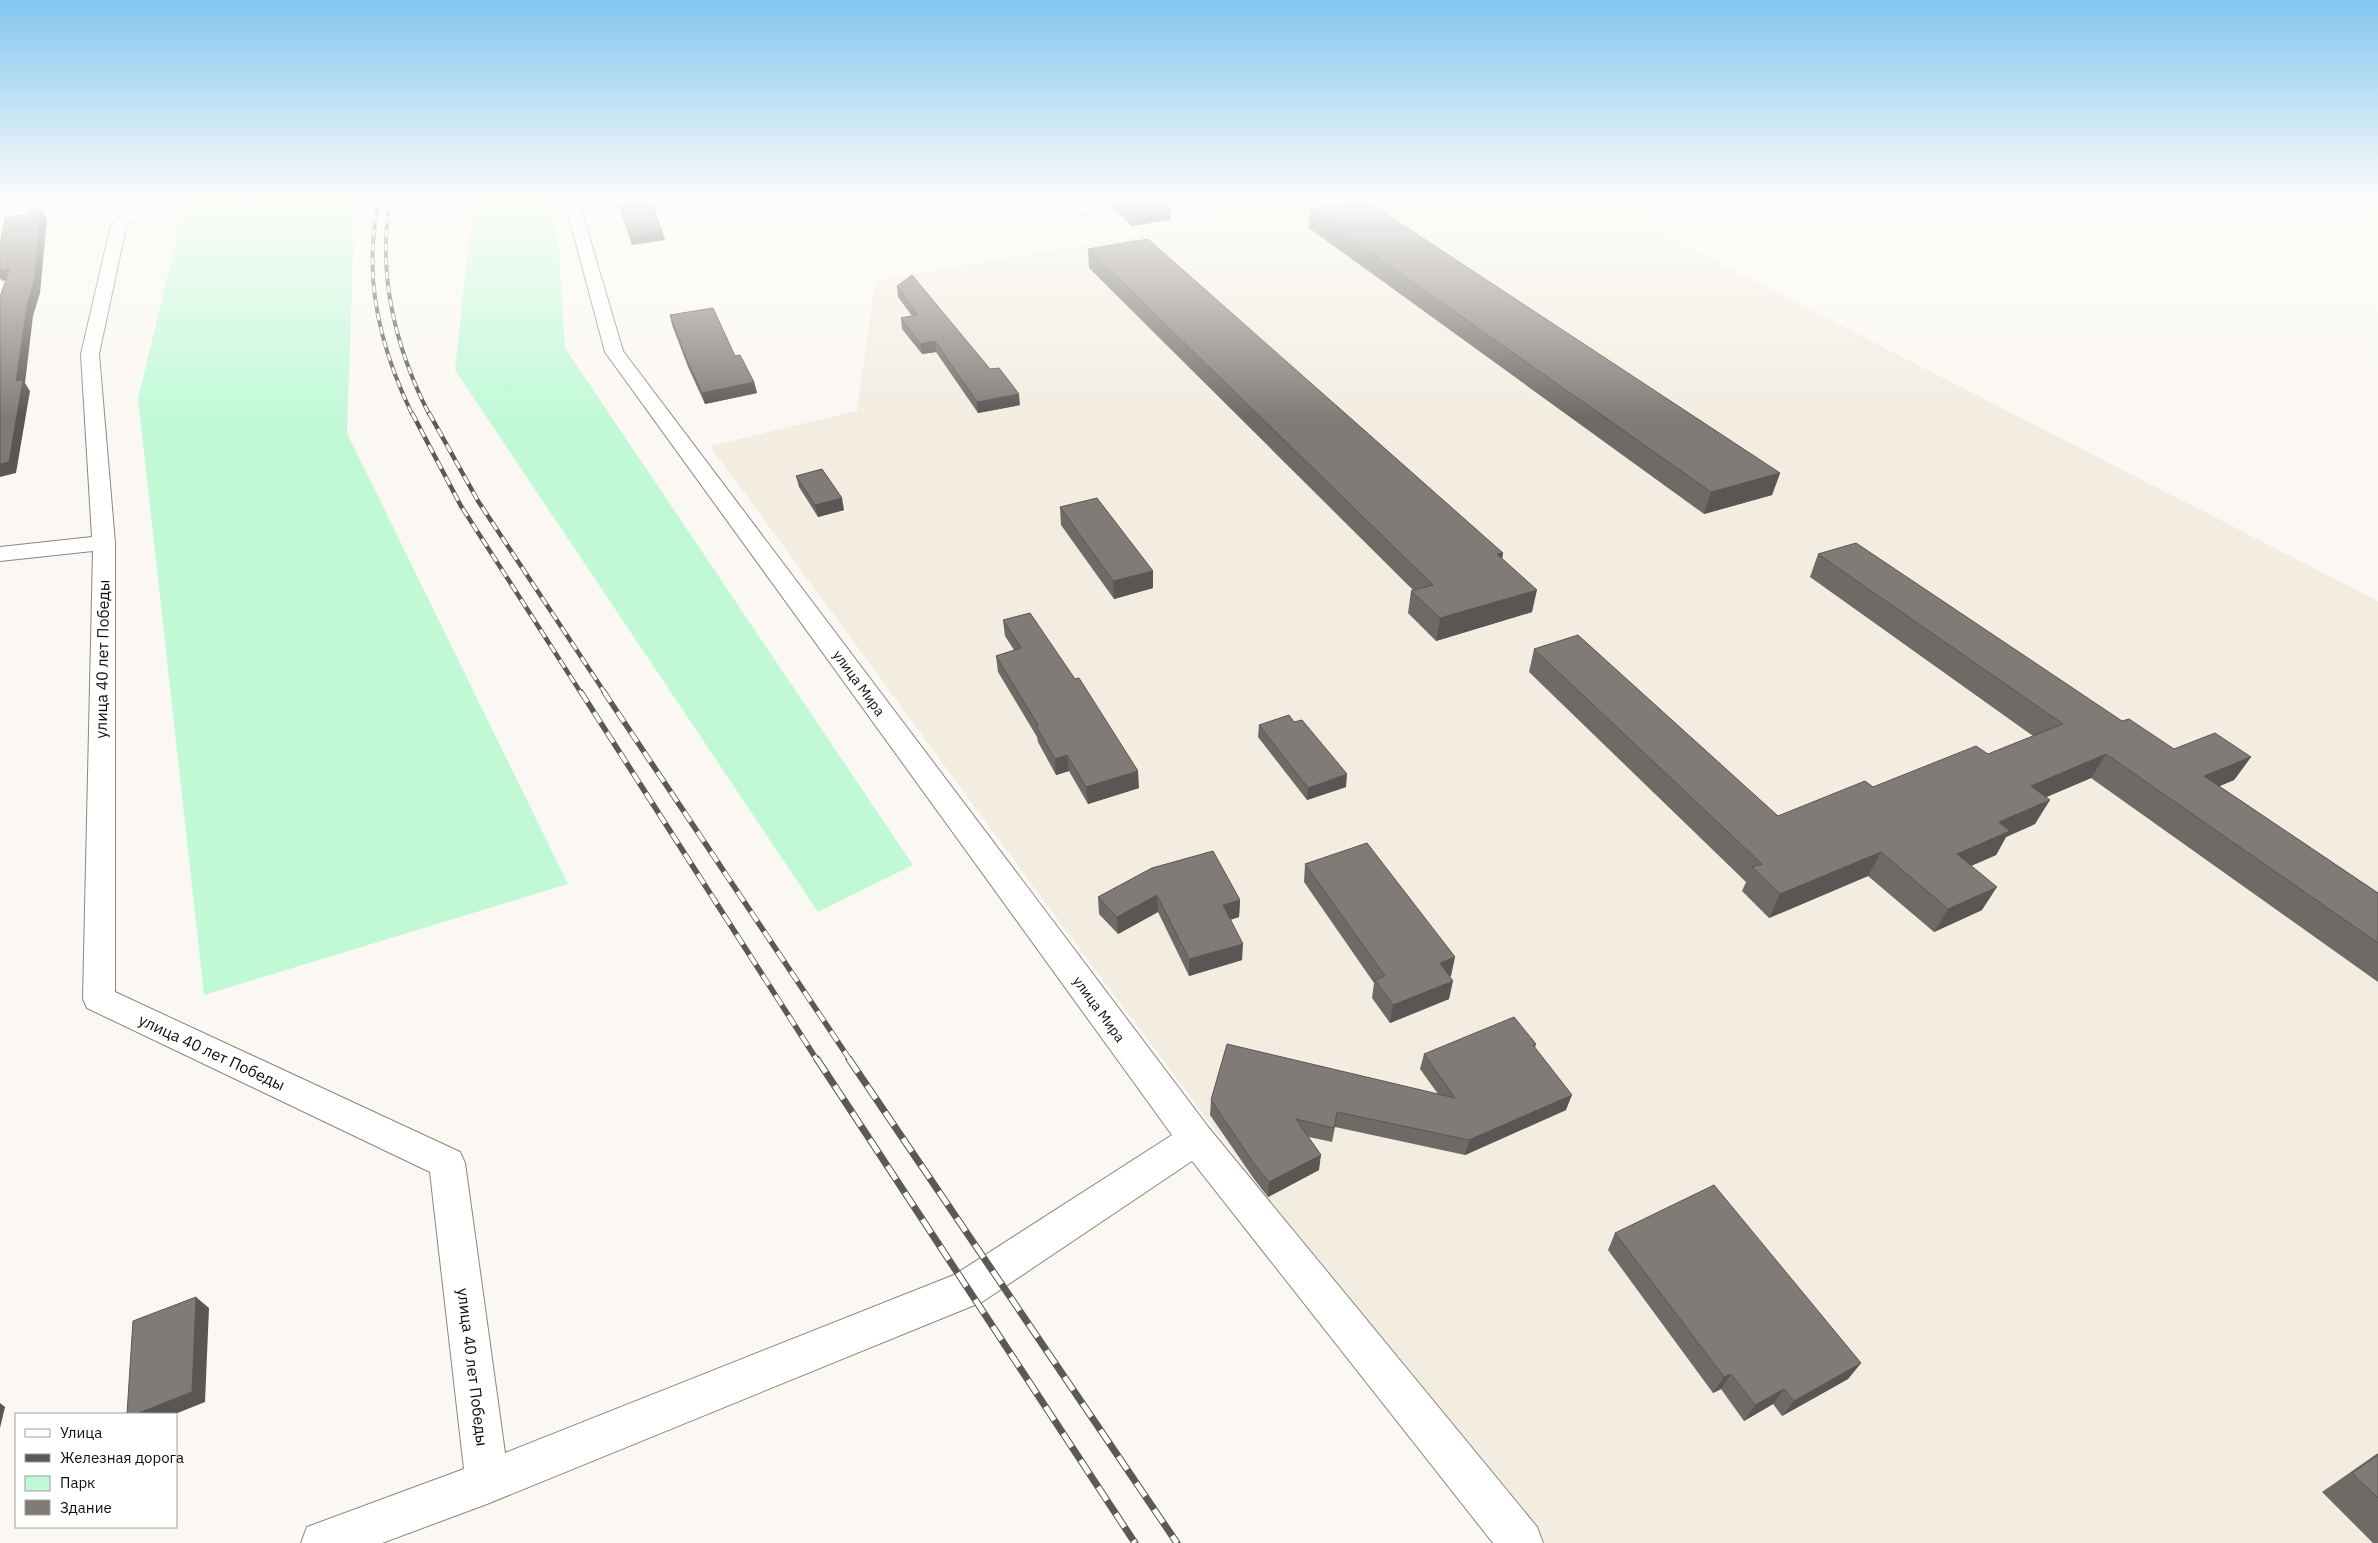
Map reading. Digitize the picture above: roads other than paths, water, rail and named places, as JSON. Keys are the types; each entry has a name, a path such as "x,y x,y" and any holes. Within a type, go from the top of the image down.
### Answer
{"street":[{"name":"улица 40 лет Победы","path":"108,274 90,354 104,542 99,998 447,1163 487,1482"},
{"name":"улица Мира","path":"592,274 614,352 1196,1140 1521,1543"},
{"path":"0,554 104,542"},
{"path":"345,1539 968,1288 1196,1140"}],"railway":[{"path":"373,274 377,310 382,332 395,374 412,414"},
{"path":"387,274 392,311 399,338 407,364 429,414"},
{"path":"412,413 461,506 581,693"},
{"path":"429,413 478,501 605,693"},
{"path":"581,692 817,1060"},
{"path":"604,692 850,1060"},
{"path":"817,1059 1135,1543"},
{"path":"849,1059 1177,1543"}]}
